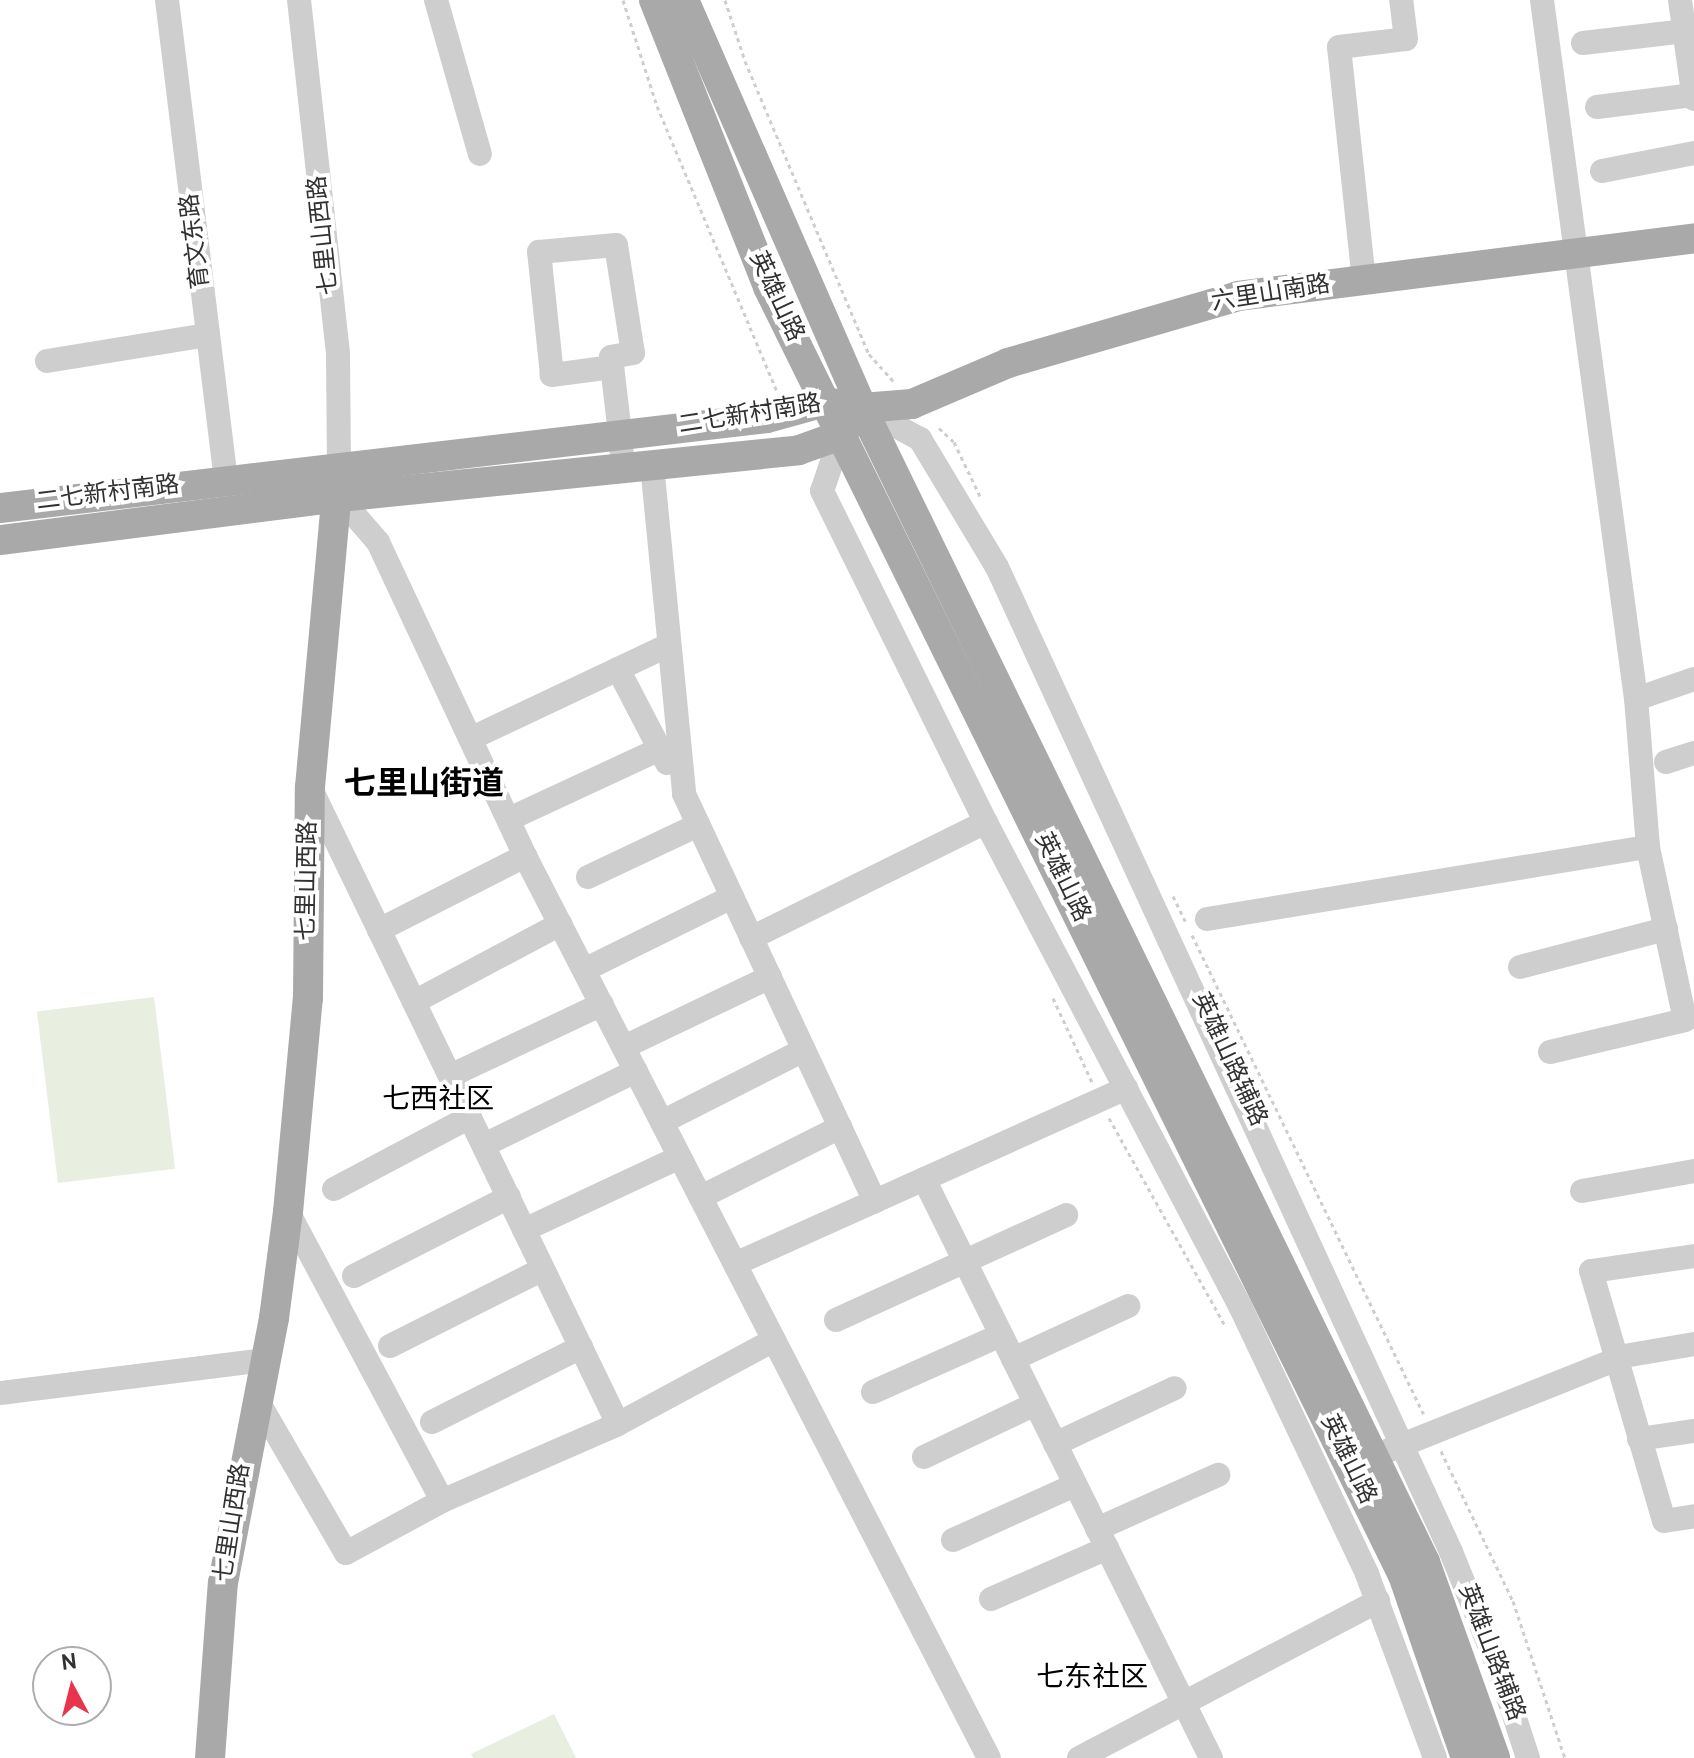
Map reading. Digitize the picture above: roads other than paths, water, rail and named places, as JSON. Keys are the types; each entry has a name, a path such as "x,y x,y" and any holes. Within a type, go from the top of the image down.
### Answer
{"main road":[{"name":"英雄山路","path":"654,0 768,287 1403,1575 1466,1758"},
{"name":"英雄山路","path":"684,0 862,408 1425,1562 1495,1758"},
{"name":"六里山南路","path":"862,408 912,404 1008,363 1238,296 1694,238"},
{"name":"二七新村南路","path":"0,508 226,481 339,483 638,467 799,450 841,435 862,408 825,402 787,415 620,434 339,483 0,540"},
{"name":"七里山西路","path":"210,1758 223,1583 288,1212 308,998 310,787 339,483"}],"street":[{"name":"育文东路","path":"167,0 226,481"},
{"name":"七里山西路","path":"299,0 338,354 339,483"},
{"path":"436,0 480,154"},
{"path":"1364,281 1339,47 1406,39 1401,0"},
{"path":"1542,0 1573,253 1636,699 1648,847 1685,1020 1550,1052"},
{"path":"1583,43 1685,12 1693,91 1597,107"},
{"path":"1602,171 1694,153"},
{"path":"612,367 552,375 539,252 616,245 633,353 611,357 620,434 638,467 669,645 684,794"},
{"path":"47,361 208,335"},
{"name":"英雄山路辅路","path":"862,408 920,439 997,567 1402,1444 1499,1669 1528,1758"},
{"path":"841,435 822,491 986,822 1240,1306 1378,1601 1435,1758"},
{"path":"339,483 378,542 525,856 989,1758"},
{"path":"472,738 669,645"},
{"path":"618,669 684,794 875,1201"},
{"path":"1636,699 1694,679"},
{"path":"509,819 660,749"},
{"path":"1666,762 1694,753"},
{"path":"310,787 618,1424"},
{"path":"751,938 986,822"},
{"path":"588,877 698,825"},
{"path":"1207,919 1648,847"},
{"path":"379,930 525,856"},
{"path":"584,970 732,897"},
{"path":"414,1002 560,924"},
{"path":"1520,967 1666,929"},
{"path":"624,1047 770,977"},
{"path":"450,1076 602,1004"},
{"path":"662,1122 804,1050"},
{"path":"484,1145 636,1071"},
{"path":"735,1264 1126,1088"},
{"path":"334,1189 470,1117"},
{"path":"701,1197 840,1127"},
{"path":"524,1230 680,1157"},
{"path":"1582,1191 1694,1171"},
{"path":"924,1179 1211,1758"},
{"path":"354,1276 509,1197"},
{"path":"288,1212 442,1501"},
{"path":"836,1320 1066,1215"},
{"path":"1694,1256 1591,1271 1664,1521 1694,1516"},
{"path":"390,1346 543,1269"},
{"path":"1013,1359 1128,1306"},
{"path":"873,1392 1001,1335"},
{"path":"256,1398 346,1553 442,1501 618,1424 774,1340"},
{"path":"1374,1457 1616,1359 1694,1344"},
{"path":"432,1422 581,1347"},
{"path":"0,1393 264,1360"},
{"path":"1055,1444 1175,1388"},
{"path":"924,1457 1035,1404"},
{"path":"1639,1439 1694,1431"},
{"path":"991,1599 1218,1475"},
{"path":"953,1540 1075,1485"},
{"path":"1079,1758 1378,1601"}],"district":[{"name":"七里山街道","path":"424,786"},
{"name":"七西社区","path":"438,1101"},
{"name":"七东社区","path":"1092,1679"}]}
